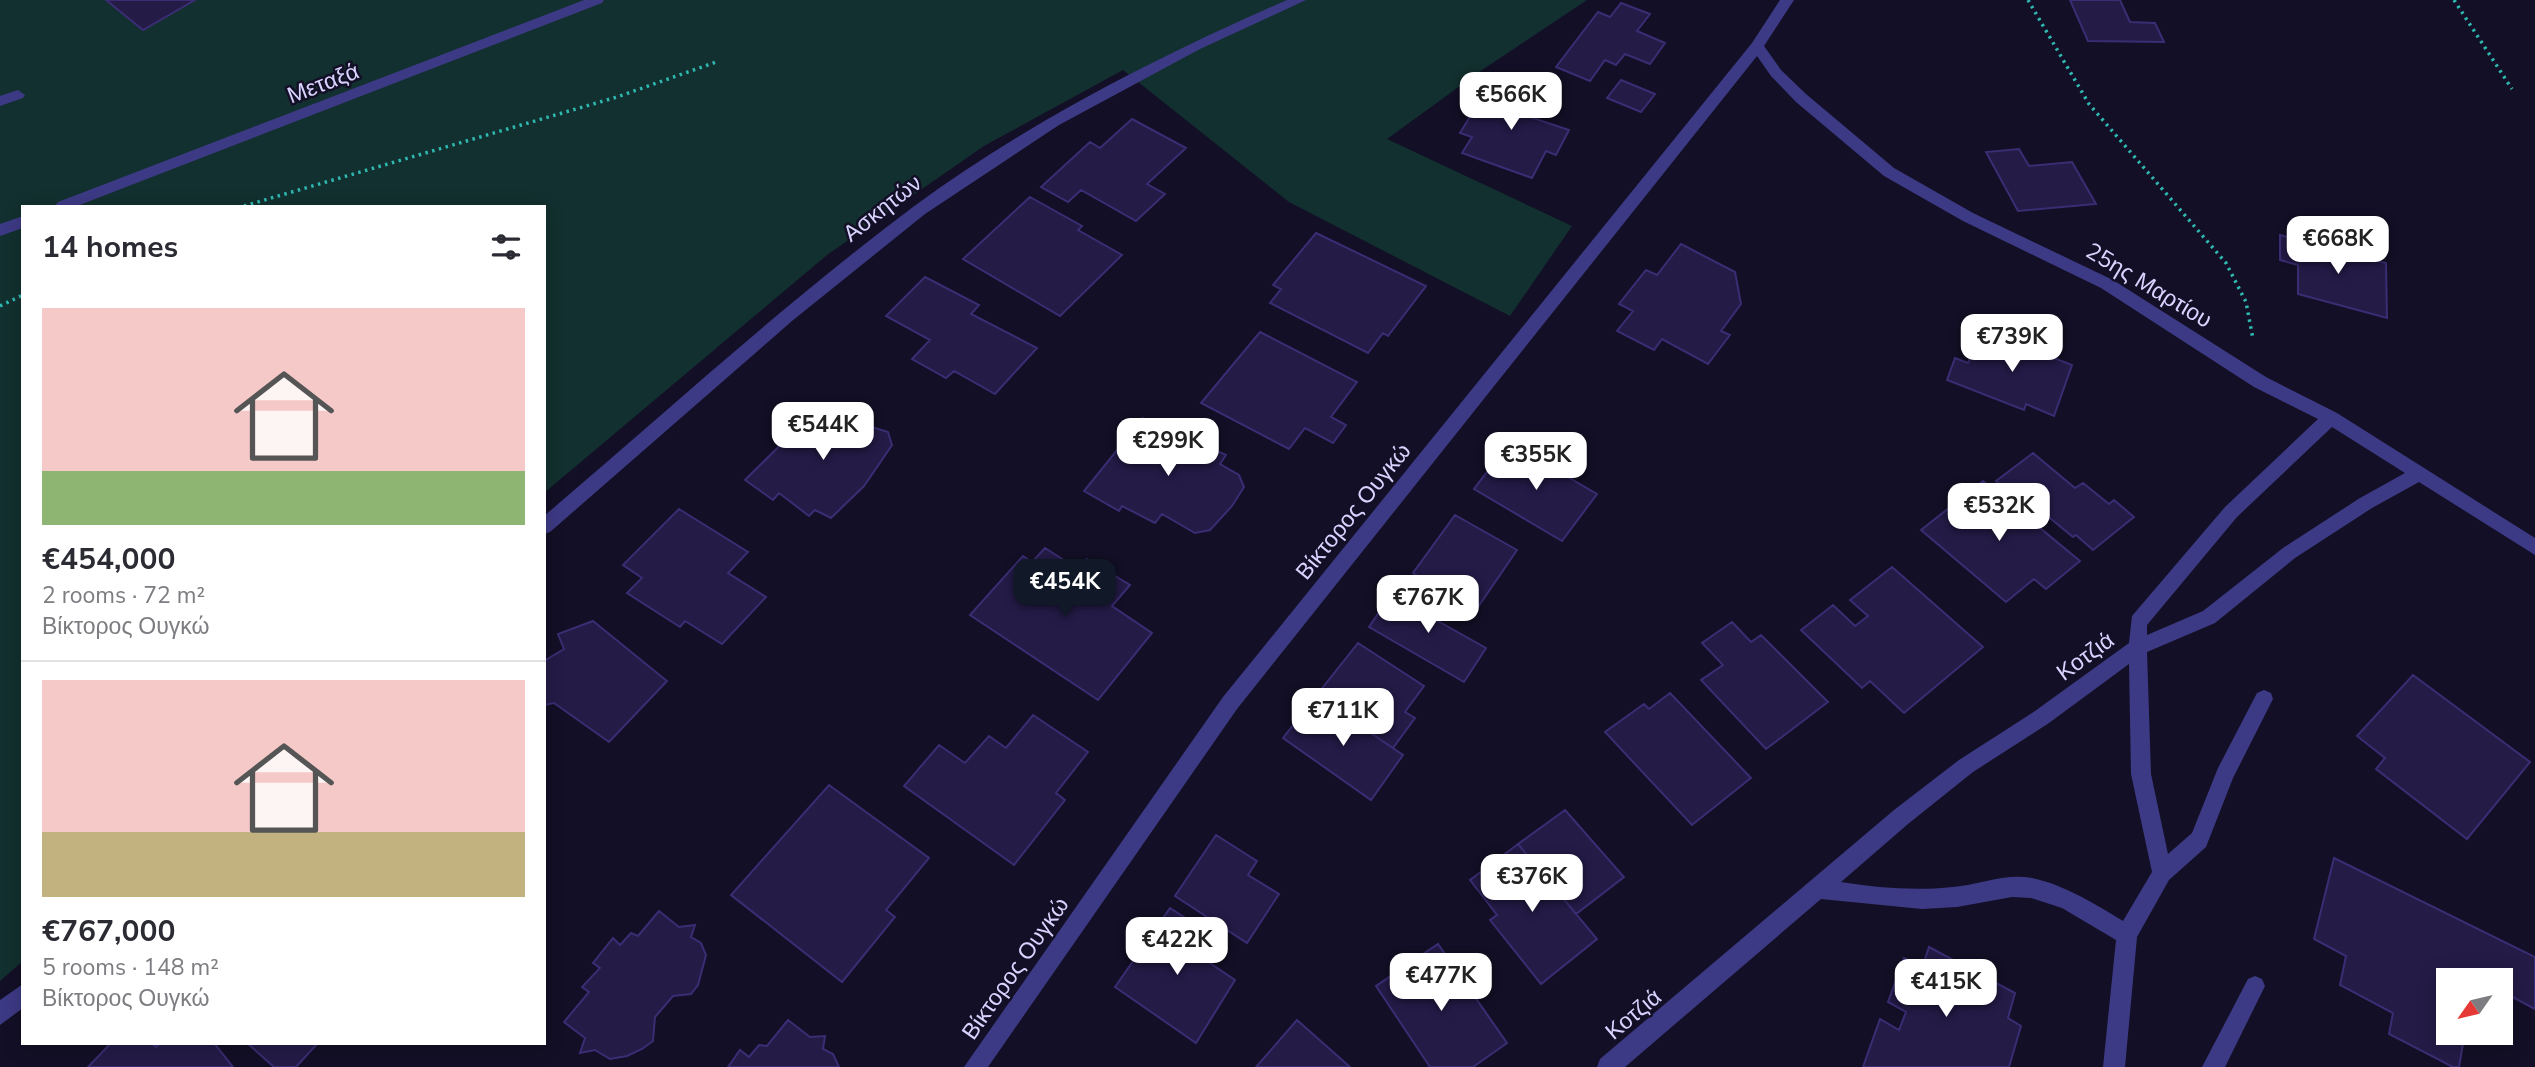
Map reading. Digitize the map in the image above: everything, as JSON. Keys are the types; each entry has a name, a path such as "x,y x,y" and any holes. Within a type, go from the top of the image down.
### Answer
{"street":[{"name":"Μεταξά","path":"67,205 597,0"},
{"name":"Ασκητών","path":"546,525 786,317 920,210 1054,121 1195,46 1299,0"},
{"name":"Βίκτορος Ουγκώ","path":"975,1067 1230,703 1757,46 1787,0"},
{"name":"25ης Μαρτίου","path":"1757,46 1776,73 1801,98 1889,172 1968,217 2107,284 2260,382 2331,418 2535,547"},
{"path":"0,101 18,95"},
{"path":"0,230 21,223"},
{"name":"Κοτζιά","path":"1608,1067 1901,817 1966,766 2042,718 2138,648 2138,622 2231,512 2331,418"},
{"path":"2162,873 2141,774 2138,648 2209,617 2289,553 2366,503 2419,474"},
{"path":"2114,1067 2127,936 2162,873 2199,840 2225,774 2264,699"},
{"path":"1818,889 1899,900 1957,897 2005,887 2028,887 2050,892 2091,913 2127,936"},
{"path":"2213,1067 2255,986"},
{"path":"0,1014 21,996"}],"path":[{"path":"2028,0 2089,104 2225,263 2246,302 2260,382"},
{"path":"2454,0 2512,89"},
{"path":"247,205 617,97 719,61"},
{"path":"0,306 21,296"}],"green space":[{"path":"0,0 1587,0 1482,70 1387,139 1572,226 1510,316 1289,202 1123,70 984,146 827,255 546,491 546,205 21,205 21,963 0,981"}],"building":[{"path":"106,0 195,0 143,30"},
{"path":"2070,0 2120,0 2130,22 2155,23 2164,42 2088,41"},
{"path":"1621,3 1650,14 1637,31 1665,43 1650,64 1625,54 1616,65 1605,60 1590,81 1556,67 1598,12 1610,17"},
{"path":"1621,80 1655,94 1641,112 1607,98"},
{"path":"1496,81 1539,95 1527,116 1569,130 1556,155 1546,151 1532,178 1462,153 1472,137 1460,133 1474,110 1479,111"},
{"path":"1132,119 1186,148 1147,184 1165,194 1136,221 1081,190 1068,202 1041,187 1090,142 1100,148"},
{"path":"2019,149 2029,166 2072,162 2096,204 2018,211 1986,152"},
{"path":"1030,197 1082,226 1078,230 1122,255 1060,316 963,259"},
{"path":"1316,233 1426,286 1388,336 1383,333 1368,353 1270,303 1281,289 1273,285"},
{"path":"2280,235 2386,263 2387,318 2298,294 2298,265 2280,260"},
{"path":"1681,244 1735,272 1741,304 1721,331 1730,335 1708,364 1662,339 1654,350 1617,331 1633,311 1619,304 1646,270 1657,275"},
{"path":"925,277 979,305 971,314 1037,348 995,394 954,371 946,378 912,359 930,340 886,316"},
{"path":"1981,330 2072,365 2054,416 2026,404 2024,410 1947,380 1955,358 1968,363"},
{"path":"1260,332 1357,382 1331,417 1346,425 1333,443 1305,428 1289,449 1201,403"},
{"path":"831,407 842,412 848,421 855,416 872,427 888,432 892,445 864,486 831,518 815,510 809,516 779,493 773,500 745,480 816,410"},
{"path":"1143,418 1163,430 1171,424 1195,435 1192,440 1226,455 1220,464 1239,475 1244,487 1232,506 1210,530 1195,533 1162,514 1155,523 1122,506 1119,511 1084,491"},
{"path":"1509,443 1597,494 1562,541 1474,489"},
{"path":"2033,453 2075,488 2083,483 2109,504 2114,500 2134,517 2093,550 2034,505 2029,508 1996,481"},
{"path":"1983,481 2080,561 2046,589 2034,579 2006,602 1921,530"},
{"path":"679,509 748,552 728,573 766,597 722,644 685,621 680,627 627,593 642,578 623,565"},
{"path":"1455,515 1517,550 1476,610 1413,573"},
{"path":"1045,548 1078,569 1087,559 1130,585 1112,606 1152,633 1098,700 970,615 1023,556 1032,562"},
{"path":"1892,567 1983,647 1904,713 1870,681 1862,688 1801,630 1833,605 1855,626 1868,616 1850,600"},
{"path":"1417,592 1445,608 1436,620 1486,648 1464,682 1369,627 1390,596 1408,606"},
{"path":"593,621 667,681 609,742 554,703 546,705 546,660 564,649 558,634"},
{"path":"1732,622 1751,642 1761,635 1828,702 1766,749 1701,680 1723,665 1702,643"},
{"path":"1358,643 1424,686 1405,712 1415,718 1393,748 1316,696"},
{"path":"2413,675 2530,762 2467,839 2376,769 2385,758 2357,736"},
{"path":"1670,693 1751,778 1692,825 1605,732 1644,704 1649,709"},
{"path":"1316,696 1403,755 1371,800 1283,738"},
{"path":"1033,715 1088,752 1056,793 1065,800 1014,865 904,786 939,745 965,763 989,736 1006,748"},
{"path":"829,785 929,858 886,910 895,917 842,982 731,895"},
{"path":"1565,810 1624,877 1576,914 1518,844"},
{"path":"1216,835 1257,861 1248,875 1279,894 1247,943 1175,896"},
{"path":"1518,844 1597,939 1541,984 1490,920 1497,915 1470,880"},
{"path":"2334,858 2535,957 2535,1009 2513,997 2513,968 2436,968 2436,1045 2463,1045 2459,1067 2453,1067 2389,1034 2393,1013 2340,985 2346,956 2314,939"},
{"path":"1170,908 1215,937 1201,957 1235,980 1196,1043 1115,987"},
{"path":"659,911 679,927 695,925 691,937 701,943 706,955 698,985 691,994 673,996 655,1017 653,1041 642,1049 627,1056 610,1059 595,1050 580,1053 585,1038 564,1022 589,992 582,987 600,968 593,963 613,938 620,945 631,933 638,936"},
{"path":"1438,944 1507,1043 1473,1067 1430,1067 1376,986"},
{"path":"1929,947 2015,993 2008,1018 2021,1026 2009,1067 1863,1067 1880,1019 1899,1030 1906,1012 1888,1002 1904,958 1922,968"},
{"path":"788,1020 810,1037 825,1036 823,1049 833,1054 839,1067 728,1067 740,1050 749,1057 759,1045 767,1046"},
{"path":"1297,1020 1350,1067 1256,1067"},
{"path":"109,1045 216,1045 233,1067 88,1067"},
{"path":"249,1045 316,1045 296,1067 274,1067"}]}
